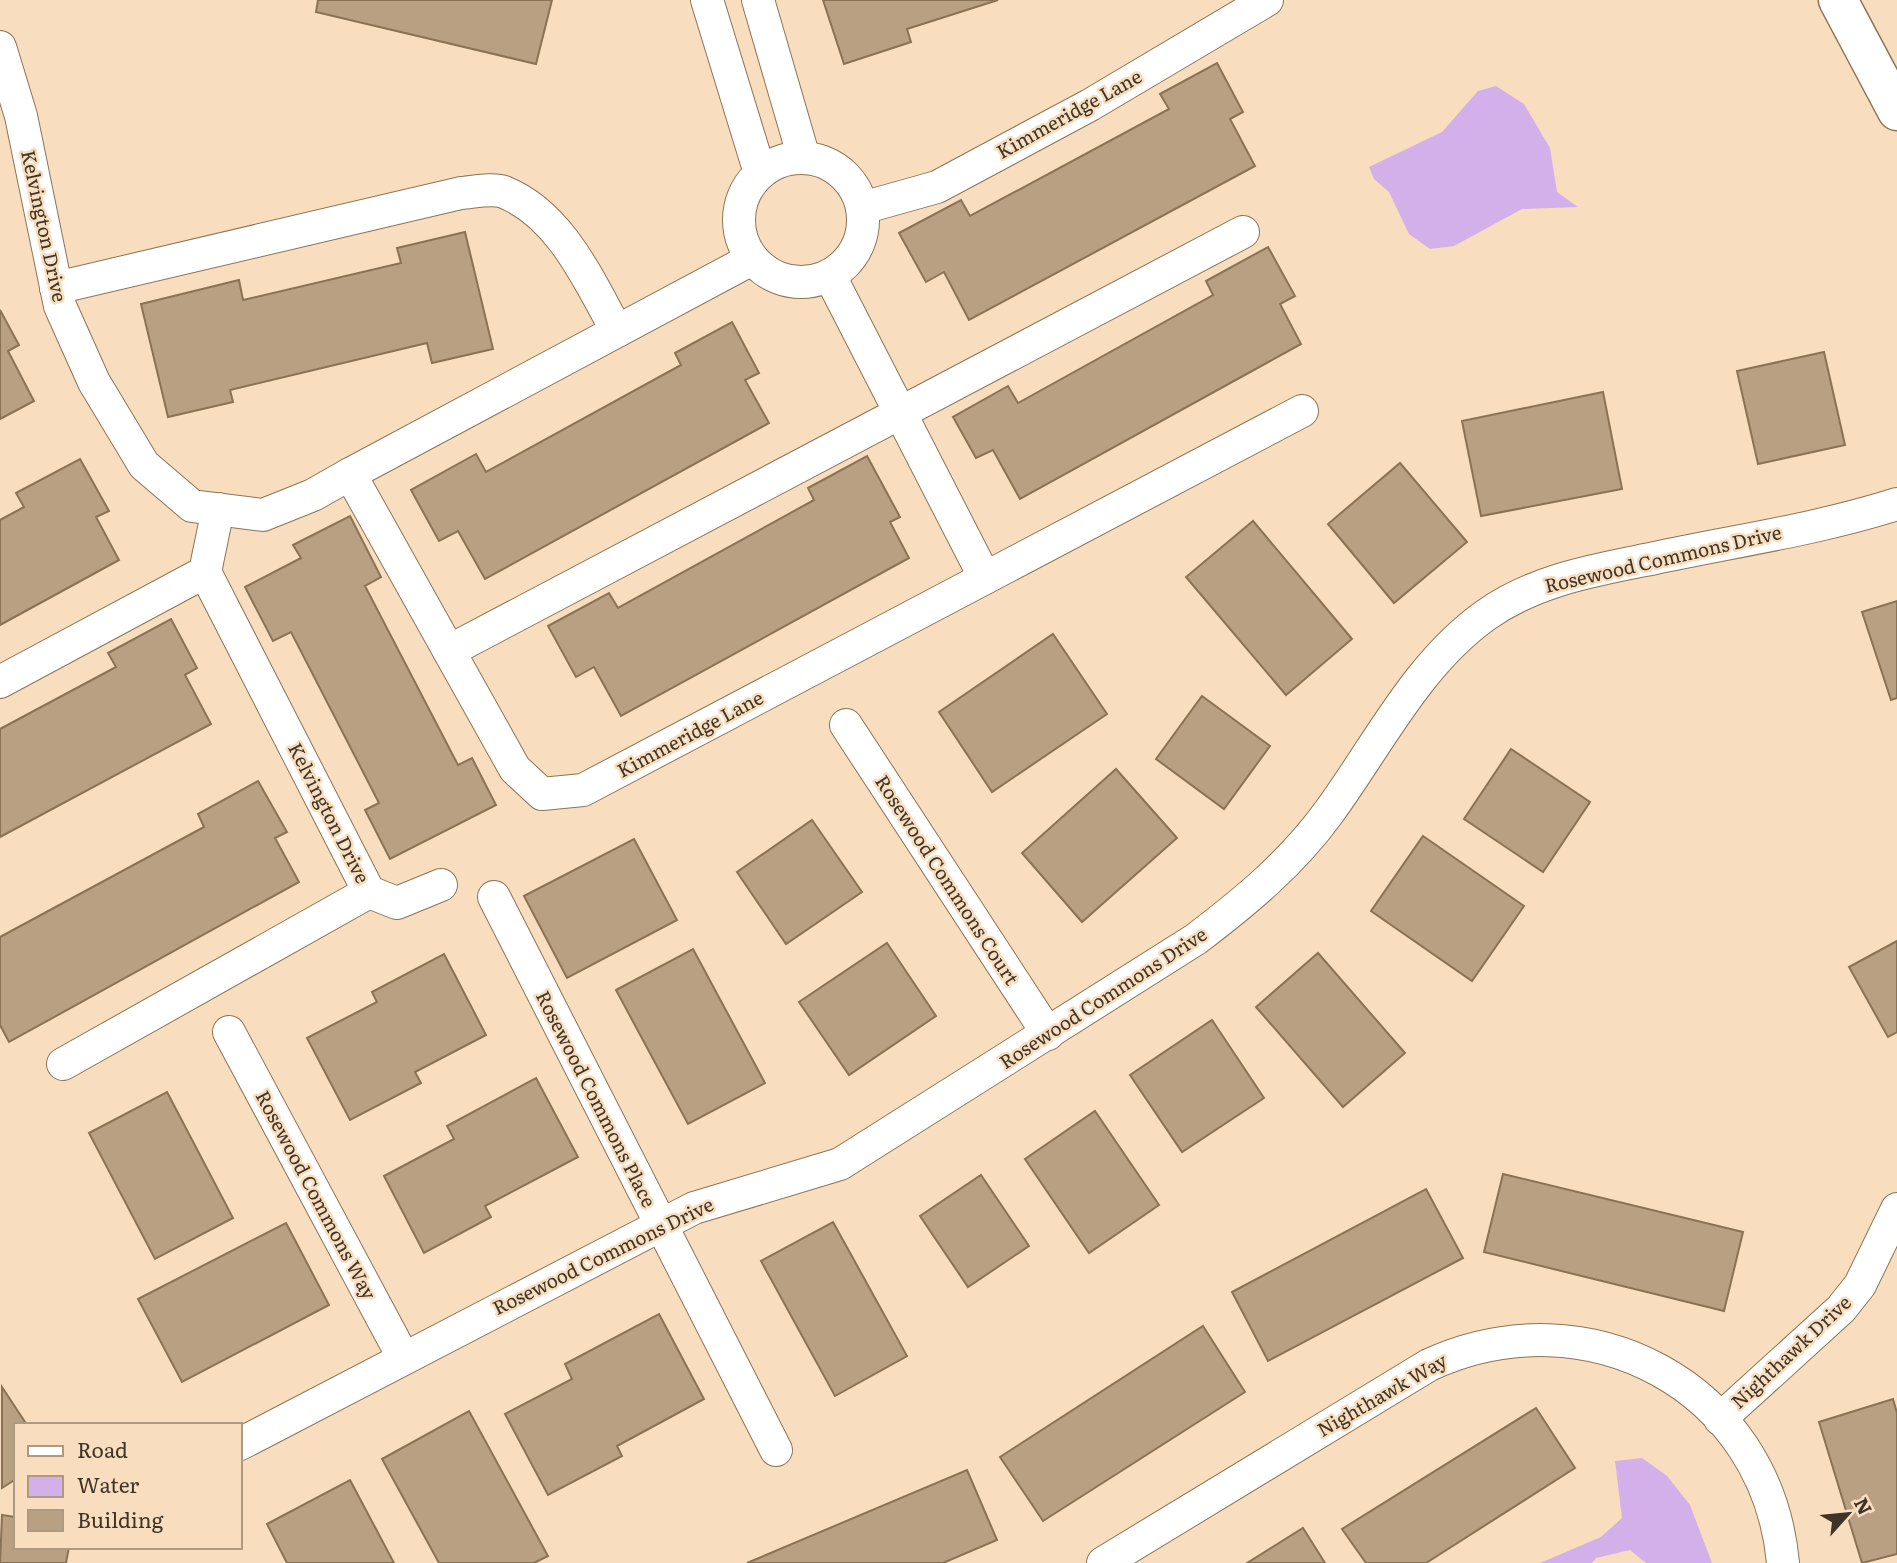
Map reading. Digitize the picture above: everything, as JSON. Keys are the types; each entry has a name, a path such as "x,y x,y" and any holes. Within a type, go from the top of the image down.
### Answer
{"main road":[{"path":"1838,0 1897,111"}],"street":[{"path":"706,0 760,173"},
{"path":"758,0 804,158"},
{"name":"Kimmeridge Lane","path":"862,208 937,187 1090,105 1267,0"},
{"name":"Kelvington Drive","path":"0,47 21,116 60,306 94,382 144,465 192,506 263,515 313,495 350,474"},
{"path":"804,158 825,162 842,173 855,189 862,208 863,228 857,248 846,264 830,276 810,282 788,281 768,273 752,259 743,242 739,224 741,206 748,188 760,173 788,159 804,158"},
{"path":"56,288 461,193 502,191 540,214 575,256 617,331"},
{"path":"449,651 1243,232"},
{"path":"350,474 752,259"},
{"path":"830,276 985,578"},
{"name":"Kimmeridge Lane","path":"350,474 515,769 542,794 583,790 1302,411"},
{"name":"Rosewood Commons Drive","path":"242,1443 403,1357 709,1202 840,1164 1196,939 1268,881 1330,811 1395,714 1447,649 1503,604 1533,588 1566,576 1865,514 1897,504"},
{"path":"0,682 205,572 218,509"},
{"name":"Kelvington Drive","path":"63,1064 369,892 205,572"},
{"name":"Rosewood Commons Court","path":"846,726 1048,1034"},
{"path":"369,892 397,903 442,886"},
{"name":"Rosewood Commons Place","path":"494,897 776,1450"},
{"name":"Rosewood Commons Way","path":"229,1032 403,1357"},
{"name":"Nighthawk Drive","path":"1720,1419 1842,1309 1860,1285 1897,1209"},
{"name":"Nighthawk Way","path":"1103,1563 1418,1371 1451,1355 1479,1346 1524,1339 1602,1346 1635,1357 1681,1384 1720,1419 1740,1442 1765,1485 1777,1522 1783,1563"}],"water":[{"path":"1496,86 1524,104 1550,148 1557,192 1578,207 1522,209 1454,246 1430,249 1409,234 1389,192 1374,179 1369,167 1442,132 1478,91"},
{"path":"1642,1458 1667,1476 1690,1505 1712,1563 1646,1563 1630,1550 1596,1558 1592,1563 1540,1563 1601,1537 1622,1518 1615,1461"}],"building":[{"path":"318,0 552,0 536,64 316,12"},
{"path":"823,0 998,0 907,29 911,42 844,64"},
{"path":"1217,63 1243,112 1230,119 1255,166 969,320 944,272 926,282 899,233 961,200 970,216 1169,109 1160,94"},
{"path":"465,232 493,349 432,363 427,343 230,390 233,402 168,417 141,304 239,280 243,300 401,263 397,248"},
{"path":"1268,247 1295,296 1280,304 1301,344 1020,499 993,450 976,458 953,417 1008,386 1018,403 1213,295 1206,281"},
{"path":"0,310 19,345 8,351 34,401 0,419"},
{"path":"732,322 759,373 745,380 769,423 485,579 458,531 439,541 411,490 476,454 486,472 681,365 675,353"},
{"path":"1824,352 1845,445 1758,464 1737,371"},
{"path":"1603,392 1622,489 1481,516 1462,421"},
{"path":"867,456 900,517 890,522 909,558 621,716 594,667 576,677 548,626 609,593 618,608 814,500 808,488"},
{"path":"80,459 109,511 96,517 119,560 0,625 0,520 24,507 16,493"},
{"path":"1400,463 1467,542 1394,603 1328,524"},
{"path":"350,516 381,577 365,586 458,765 472,758 496,805 390,859 365,810 379,803 291,632 273,641 245,587 301,558 293,545"},
{"path":"1253,521 1352,639 1286,695 1186,577"},
{"path":"1897,601 1897,698 1891,700 1862,612"},
{"path":"171,619 197,668 185,675 211,724 0,837 0,729 116,667 108,653"},
{"path":"1053,634 1107,714 992,792 939,712"},
{"path":"1202,696 1270,746 1224,809 1156,759"},
{"path":"1511,749 1590,802 1543,872 1464,819"},
{"path":"1116,769 1177,838 1082,922 1022,853"},
{"path":"258,781 287,832 275,838 299,882 9,1042 0,1025 0,937 204,827 198,814"},
{"path":"812,820 862,892 786,944 737,872"},
{"path":"1423,836 1524,906 1472,981 1371,911"},
{"path":"634,839 677,920 567,978 524,896"},
{"path":"1897,941 1897,1032 1888,1037 1849,967"},
{"path":"887,943 936,1016 849,1075 799,1002"},
{"path":"693,949 765,1083 688,1124 616,990"},
{"path":"1318,953 1405,1053 1343,1107 1256,1007"},
{"path":"444,954 486,1035 415,1072 421,1083 350,1120 307,1038 377,1002 372,992"},
{"path":"1212,1020 1264,1098 1182,1152 1130,1075"},
{"path":"536,1078 578,1157 485,1206 491,1217 424,1253 384,1176 454,1139 447,1126"},
{"path":"167,1092 233,1218 155,1259 89,1133"},
{"path":"1095,1111 1159,1205 1089,1253 1025,1159"},
{"path":"1503,1174 1743,1232 1724,1311 1484,1252"},
{"path":"981,1175 1029,1246 968,1287 920,1216"},
{"path":"1426,1189 1463,1258 1268,1361 1232,1292"},
{"path":"833,1222 907,1356 835,1396 761,1261"},
{"path":"286,1223 329,1305 182,1382 138,1299"},
{"path":"659,1314 704,1399 617,1446 622,1456 548,1495 505,1414 572,1379 565,1364"},
{"path":"1203,1326 1245,1392 1043,1521 1000,1457"},
{"path":"2,1387 26,1423 14,1423 14,1480 2,1488"},
{"path":"1893,1399 1897,1413 1897,1554 1862,1563 1819,1422"},
{"path":"1536,1408 1575,1468 1426,1563 1366,1563 1342,1529"},
{"path":"469,1411 548,1556 534,1563 439,1563 382,1459"},
{"path":"967,1470 997,1540 943,1563 747,1563"},
{"path":"350,1480 394,1563 287,1563 267,1524"},
{"path":"2,1515 14,1517 14,1549 69,1549 66,1563 0,1563"},
{"path":"1303,1528 1325,1563 1247,1563"}]}
